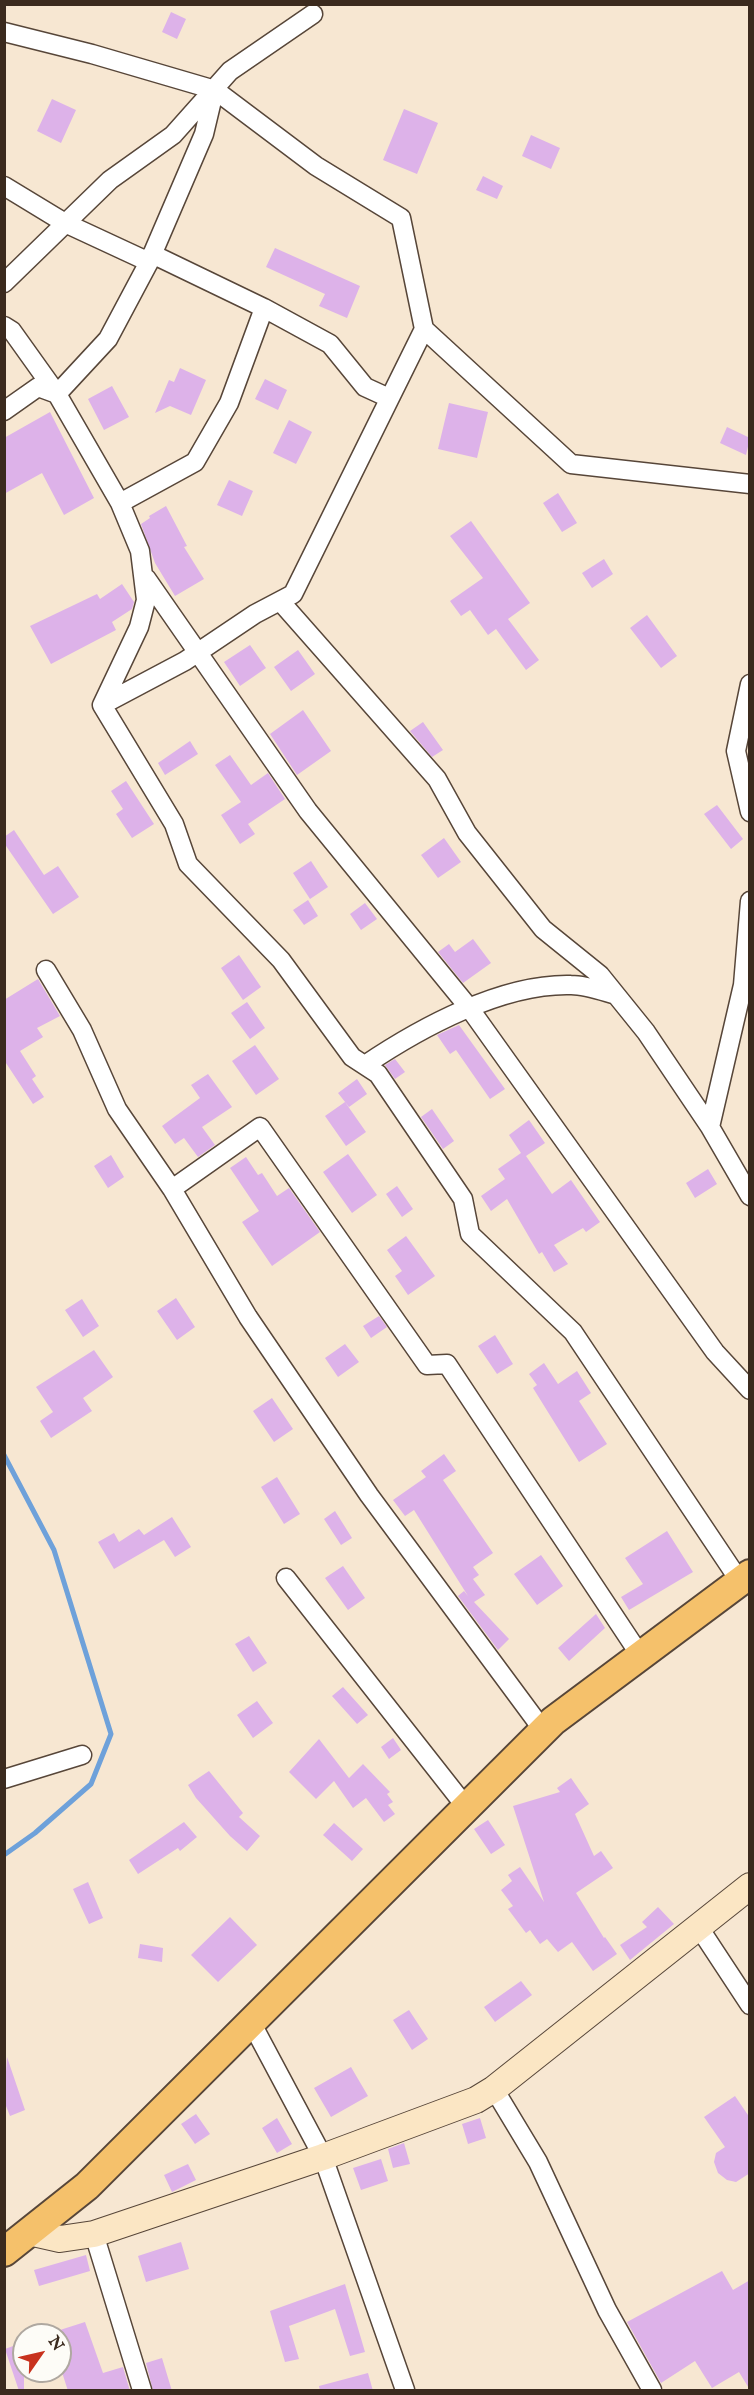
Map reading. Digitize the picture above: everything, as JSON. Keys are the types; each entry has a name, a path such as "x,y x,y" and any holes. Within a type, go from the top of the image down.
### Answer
{"main road":[{"path":"4,2252 87,2186 543,1730 744,1577"}],"street":[{"path":"4,283 110,180 173,135 230,71 313,14"},
{"path":"4,32 92,54 215,90 316,166 401,218 424,329 571,464 750,484"},
{"path":"57,394 108,339 150,258 204,134 215,90"},
{"path":"4,186 66,223 264,308 330,344 365,387 389,398"},
{"path":"120,503 195,462 229,403 264,308"},
{"path":"6,326 57,394 120,503 140,551 146,600 139,627 102,705"},
{"path":"102,705 197,653 293,594 424,329"},
{"path":"4,411 38,387 57,394"},
{"path":"142,572 308,810 470,1009 715,1352 750,1390"},
{"path":"280,600 438,779 467,833 543,929 600,975 646,1032 710,1127 750,1196"},
{"path":"750,684 736,751 750,812"},
{"path":"102,705 174,824 188,864 281,960 352,1058 378,1074 463,1199 470,1234 573,1332 744,1577"},
{"path":"710,1127 746,989 750,901"},
{"path":"46,970 82,1030 117,1109 172,1189 248,1317 356,1475 543,1730"},
{"path":"364,1065 409,1036 470,1009 540,986 573,985 616,995"},
{"path":"172,1189 260,1127 427,1365 447,1364 640,1655"},
{"path":"286,1578 466,1807"},
{"path":"4,1779 82,1755"},
{"path":"29,2232 60,2239 94,2234 323,2157 476,2100 494,2089 750,1886"},
{"path":"698,1926 750,2005"},
{"path":"251,2022 323,2157 405,2391"},
{"path":"494,2089 538,2162 607,2310 652,2391"},
{"path":"94,2234 142,2391"}],"building":[{"path":"171,12 186,19 177,39 162,32"},
{"path":"52,99 76,110 61,143 37,131"},
{"path":"404,109 438,123 417,174 383,160"},
{"path":"531,135 560,148 551,169 522,156"},
{"path":"483,176 503,186 497,199 476,190"},
{"path":"275,248 360,286 347,318 319,306 325,294 266,267"},
{"path":"180,368 206,380 191,415 170,406 155,413 169,380 174,382"},
{"path":"265,379 287,390 278,410 255,399"},
{"path":"112,386 129,417 104,430 88,399"},
{"path":"449,403 488,412 477,458 438,449"},
{"path":"50,412 94,498 64,515 42,473 4,494 4,438"},
{"path":"289,420 312,432 296,464 273,453"},
{"path":"727,427 750,438 746,455 720,443"},
{"path":"229,480 253,491 242,516 217,505"},
{"path":"558,493 577,523 562,532 543,503"},
{"path":"166,506 187,546 184,547 204,579 175,596 155,563 141,524 150,518 149,516"},
{"path":"471,521 530,603 508,619 539,660 526,670 496,629 488,635 470,610 461,616 450,601 483,578 450,536"},
{"path":"604,559 613,574 592,588 582,573"},
{"path":"122,584 134,602 132,609 112,622 116,630 51,664 30,626 97,594 100,599"},
{"path":"647,615 677,656 661,668 630,628"},
{"path":"250,645 266,668 240,686 224,662"},
{"path":"298,650 315,674 291,691 274,667"},
{"path":"303,710 331,751 297,775 270,734"},
{"path":"423,722 443,750 432,757 410,731"},
{"path":"190,741 198,754 165,775 158,763"},
{"path":"230,755 251,785 268,773 285,799 248,824 255,834 240,844 221,815 241,802 215,765"},
{"path":"126,781 154,824 132,838 116,814 123,809 111,791"},
{"path":"717,805 743,839 731,849 704,814"},
{"path":"14,830 44,875 58,866 79,897 53,914 4,843 4,837"},
{"path":"444,838 461,862 438,878 421,855"},
{"path":"311,861 328,887 310,899 293,873"},
{"path":"308,900 318,916 304,925 293,910"},
{"path":"365,903 377,919 361,930 350,914"},
{"path":"473,939 491,963 463,983 438,952 449,944 455,952"},
{"path":"239,955 261,987 243,1000 221,968"},
{"path":"38,979 60,1016 37,1028 43,1037 20,1051 36,1076 32,1079 44,1097 33,1104 4,1060 4,1000"},
{"path":"247,1002 265,1028 250,1039 231,1013"},
{"path":"459,1025 505,1089 490,1099 456,1050 450,1054 437,1035"},
{"path":"255,1045 279,1079 256,1095 232,1061"},
{"path":"395,1059 405,1072 395,1079 385,1065"},
{"path":"208,1074 232,1107 202,1127 215,1145 198,1157 184,1138 175,1144 162,1126 200,1098 191,1085"},
{"path":"357,1079 367,1094 349,1107 338,1093"},
{"path":"345,1102 366,1132 346,1146 325,1116"},
{"path":"432,1109 454,1141 443,1149 421,1117"},
{"path":"529,1120 545,1143 526,1156 552,1194 571,1180 600,1222 586,1232 583,1228 554,1245 568,1264 554,1272 542,1252 539,1254 507,1199 491,1211 481,1196 505,1179 498,1169 521,1153 509,1135"},
{"path":"348,1154 377,1195 352,1213 323,1172"},
{"path":"111,1155 124,1177 108,1188 94,1166"},
{"path":"246,1157 258,1175 262,1173 277,1196 289,1188 320,1232 272,1266 242,1222 259,1211 230,1168"},
{"path":"708,1169 717,1184 695,1198 686,1183"},
{"path":"397,1186 413,1209 402,1217 386,1194"},
{"path":"406,1236 435,1276 408,1295 395,1276 402,1271 387,1250"},
{"path":"176,1298 195,1327 177,1340 157,1311"},
{"path":"82,1299 99,1326 83,1337 65,1310"},
{"path":"379,1316 387,1327 371,1338 363,1326"},
{"path":"495,1335 513,1364 497,1374 478,1346"},
{"path":"345,1344 359,1362 338,1377 325,1358"},
{"path":"94,1350 113,1377 83,1398 92,1411 51,1438 40,1421 53,1412 36,1387"},
{"path":"544,1363 558,1384 577,1371 591,1393 579,1401 607,1444 579,1462 533,1388 537,1385 529,1374"},
{"path":"272,1398 293,1429 274,1442 253,1411"},
{"path":"444,1454 456,1471 443,1480 493,1553 473,1567 479,1575 473,1579 485,1595 474,1602 509,1639 498,1650 458,1596 464,1591 468,1596 414,1510 405,1516 393,1500 426,1477 421,1471"},
{"path":"277,1477 300,1514 284,1524 261,1487"},
{"path":"335,1511 352,1538 341,1545 324,1519"},
{"path":"172,1517 191,1547 175,1557 164,1540 114,1569 98,1542 114,1533 119,1542 139,1529 144,1535"},
{"path":"667,1531 693,1572 629,1610 621,1597 643,1584 625,1558"},
{"path":"541,1555 563,1586 537,1605 514,1574"},
{"path":"343,1566 365,1598 348,1610 325,1578"},
{"path":"596,1614 605,1628 569,1661 558,1648"},
{"path":"249,1636 267,1663 253,1672 235,1644"},
{"path":"343,1687 368,1715 357,1724 332,1696"},
{"path":"257,1701 273,1723 253,1738 237,1715"},
{"path":"393,1738 401,1750 389,1759 381,1747"},
{"path":"319,1739 349,1778 363,1764 390,1792 387,1794 393,1802 388,1805 395,1814 384,1822 366,1798 353,1808 334,1781 316,1799 289,1772"},
{"path":"209,1771 243,1813 239,1817 260,1836 247,1851 230,1836 196,1798 188,1785"},
{"path":"571,1778 589,1804 575,1814 594,1856 601,1851 613,1868 576,1893 604,1938 617,1954 593,1971 572,1942 558,1952 547,1939 540,1944 530,1930 526,1933 508,1909 513,1906 501,1890 512,1881 508,1875 520,1867 544,1902 513,1806 560,1792 557,1788"},
{"path":"488,1820 505,1845 491,1854 474,1829"},
{"path":"184,1822 197,1837 180,1851 178,1848 138,1874 129,1860"},
{"path":"334,1823 363,1849 352,1861 323,1835"},
{"path":"88,1882 103,1918 89,1924 73,1889"},
{"path":"658,1907 674,1924 630,1960 620,1945 647,1927 642,1922"},
{"path":"230,1917 257,1945 218,1982 191,1955"},
{"path":"140,1944 163,1948 162,1962 138,1958"},
{"path":"521,1981 532,1995 495,2022 484,2007"},
{"path":"409,2010 428,2039 412,2050 393,2020"},
{"path":"7,2057 25,2110 10,2116 4,2101"},
{"path":"351,2067 368,2096 331,2117 314,2088"},
{"path":"735,2096 750,2118 750,2173 736,2182 727,2180 718,2173 714,2162 716,2153 725,2147 704,2117"},
{"path":"196,2114 210,2134 195,2144 181,2124"},
{"path":"277,2118 292,2144 277,2153 262,2128"},
{"path":"480,2118 486,2138 468,2144 462,2124"},
{"path":"404,2143 410,2164 393,2168 388,2149"},
{"path":"381,2159 388,2181 361,2190 353,2168"},
{"path":"188,2164 196,2180 172,2192 164,2175"},
{"path":"181,2242 189,2269 146,2282 138,2256"},
{"path":"86,2255 90,2271 39,2286 34,2270"},
{"path":"722,2271 733,2290 750,2280 750,2390 739,2372 712,2388 695,2361 661,2383 627,2322"},
{"path":"345,2284 365,2352 350,2356 335,2309 289,2326 299,2359 285,2362 270,2311"},
{"path":"85,2322 103,2373 123,2367 130,2391 68,2391 65,2383 72,2383 72,2326"},
{"path":"12,2346 12,2370 5,2349"},
{"path":"162,2358 172,2391 153,2391 146,2363"},
{"path":"368,2373 373,2391 320,2391 319,2386"},
{"path":"16,2383 24,2383 24,2391 19,2391"}],"waterway":[{"path":"4,1455 54,1550 111,1734 91,1784 35,1833 4,1855"}]}
